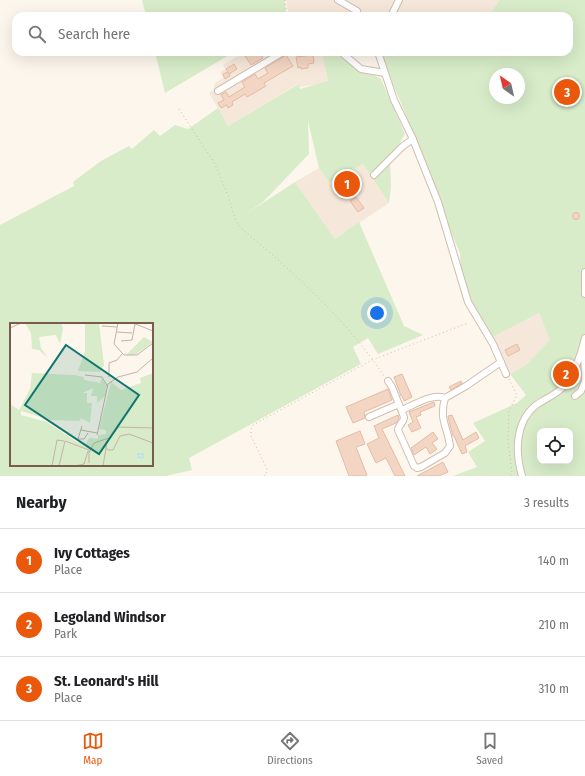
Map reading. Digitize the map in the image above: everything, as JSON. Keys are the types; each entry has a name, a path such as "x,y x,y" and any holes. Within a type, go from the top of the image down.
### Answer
{"street":[{"path":"338,0 357,11"},
{"path":"393,12 400,0"},
{"path":"218,91 276,56"},
{"path":"346,56 361,69 385,73"},
{"path":"379,56 394,100 413,139 438,202 468,302 493,344 506,374"},
{"path":"374,175 403,146 413,139"},
{"path":"585,272 585,294"},
{"path":"575,396 581,391 585,382 585,340"},
{"path":"522,476 517,445 523,422 530,411 556,392 566,382 576,365 585,340"},
{"path":"388,381 392,387 404,420 398,430 414,466 417,468 445,453 450,446 442,417 445,398 466,386 501,362"},
{"path":"369,417 433,397 440,396 445,398"}],"path":[{"path":"285,0 286,12"},
{"path":"179,109 214,164 238,224 304,284 350,333 388,381"},
{"path":"264,476 266,475 268,469 251,436 251,429 253,425 372,360 468,323"},
{"path":"506,374 517,395 509,411 508,441 512,472 511,476"}],"shaded area":[{"path":"286,0 335,0 342,8 349,10 350,6 340,0 396,0 390,12 288,12"},
{"path":"403,0 500,0 491,12 396,12"},
{"path":"238,56 324,56 328,83 299,87 298,84 228,126 209,93 213,90 215,83 223,78 220,72 225,69 223,65"},
{"path":"363,164 389,203 335,239 295,182 319,168 331,183"},
{"path":"539,313 551,340 526,365 510,374 491,338"}],"green space":[{"path":"142,0 285,0 286,12 145,12"},
{"path":"500,0 585,0 585,476 453,476 477,467 468,452 485,441 473,423 517,403 526,395 510,374 526,365 550,340 539,313 491,338 474,308 461,272 460,253 431,177 386,69 383,56 573,56 573,12 491,12"},
{"path":"156,56 227,56 165,93"},
{"path":"323,56 339,56 381,79 405,134 390,159 391,187 389,203 363,164 330,183 319,168 308,121 309,154 263,202 243,216 295,182 335,239 359,222 404,326 423,335 378,354 368,338 353,347 361,364 189,458 192,470 166,476 0,476 0,225 74,186 73,182 101,161 129,146 132,149 154,130 160,136 175,125 188,129 218,108 228,126 299,84 300,89 328,81"}],"building":[{"path":"245,56 262,56 263,58 251,65"},
{"path":"284,56 287,56 293,66 264,83 266,86 256,92 247,97 245,94 232,102 233,105 228,108 227,105 221,108 218,103 224,100 221,95 226,92 229,97 245,87 242,82 255,74 258,79 268,73 265,68"},
{"path":"313,56 314,63 308,64 308,68 298,68 296,57"},
{"path":"234,64 237,69 229,74 226,69"},
{"path":"228,72 230,76 225,79 223,74"},
{"path":"347,177 353,187 346,191 340,181"},
{"path":"356,197 364,208 358,212 350,201"},
{"path":"576,213 579,216 576,219 573,216"},
{"path":"517,344 520,350 508,356 505,350"},
{"path":"402,374 412,397 404,401 394,377"},
{"path":"461,381 462,383 451,390 449,387"},
{"path":"388,389 392,400 364,412 365,418 353,423 346,407"},
{"path":"434,402 435,406 420,412 421,415 416,417 421,428 412,432 408,425 413,422 409,412"},
{"path":"398,415 399,418 396,423 382,429 405,476 395,476 386,458 376,463 367,444 379,438 374,426"},
{"path":"452,415 463,440 476,432 479,438 465,446 467,452 462,454 453,436 449,421 448,416"},
{"path":"360,431 365,444 356,447 367,475 349,476 336,441"},
{"path":"433,432 438,439 432,443 437,449 430,454 426,447 414,455 411,448"},
{"path":"443,462 448,472 439,476 417,476"}],"place":[{"name":"St. Leonard's Hill","path":"567,92"},
{"name":"Ivy Cottages","path":"347,184"},
{"name":"Legoland Windsor","path":"566,374"}]}
